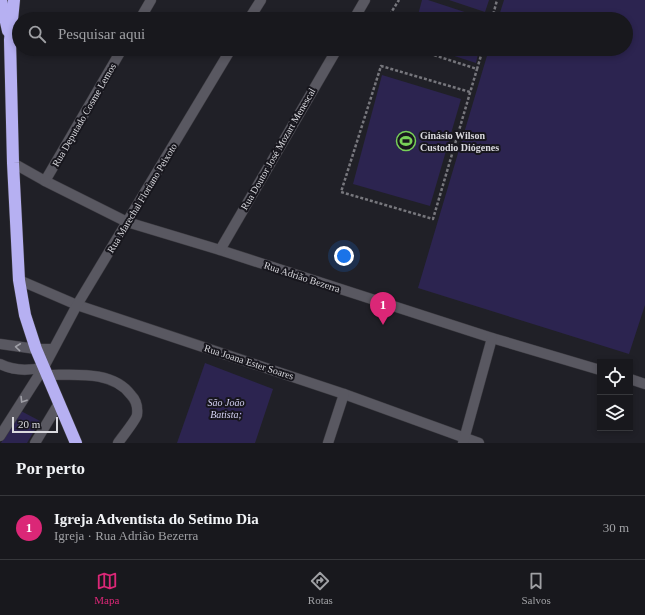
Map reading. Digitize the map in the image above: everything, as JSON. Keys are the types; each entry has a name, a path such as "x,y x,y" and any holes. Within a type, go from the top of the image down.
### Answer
{"highway":[{"path":"1,0 10,40"},
{"path":"13,12 14,0"},
{"path":"12,20 10,40 13,162 19,280 26,315 36,349 76,443"}],"street":[{"path":"144,12 151,0"},
{"path":"253,12 261,0"},
{"path":"358,12 365,0"},
{"name":"Rua Deputado Cosme Lemos","path":"45,181 118,56"},
{"name":"Rua Marechal Floriano Peixoto","path":"0,436 45,371 53,349 77,305 227,56"},
{"name":"Rua Doutor José Mozart Menescal","path":"220,250 333,56"},
{"name":"Rua Adrião Bezerra","path":"13,162 45,181 128,222 220,250 492,338 597,369"},
{"name":"Rua Joana Ester Soares","path":"19,280 77,305 344,394 463,440 479,443"},
{"path":"463,440 492,338"},
{"path":"0,344 36,349 53,349"},
{"path":"0,364 17,369 108,379 126,388 136,401 137,415 118,443"},
{"path":"633,380 645,384"},
{"path":"328,443 344,394"},
{"path":"35,443 59,403"}],"path":[{"path":"391,12 398,0"},
{"path":"494,12 497,0"},
{"path":"437,56 477,69"},
{"path":"470,92 381,66 341,192 433,219 481,56"}],"green space":[{"path":"422,0 428,0 465,12 419,12"},
{"path":"449,0 489,0 485,12"},
{"path":"504,0 645,0 645,305 629,354 418,288 487,56 633,56 633,12 500,12"},
{"path":"454,56 478,56 476,63"},
{"name":"Ginásio Wilson Custodio Diógenes","path":"382,75 461,99 430,206 353,184"},
{"name":"São João Batista;","path":"205,363 273,389 255,443 177,443"},
{"path":"21,411 40,421 27,443 1,443"}],"place":[{"name":"Ginásio Wilson Custodio Diógenes","path":"406,141"},
{"name":"Igreja Adventista do Setimo Dia","path":"383,325"}]}
